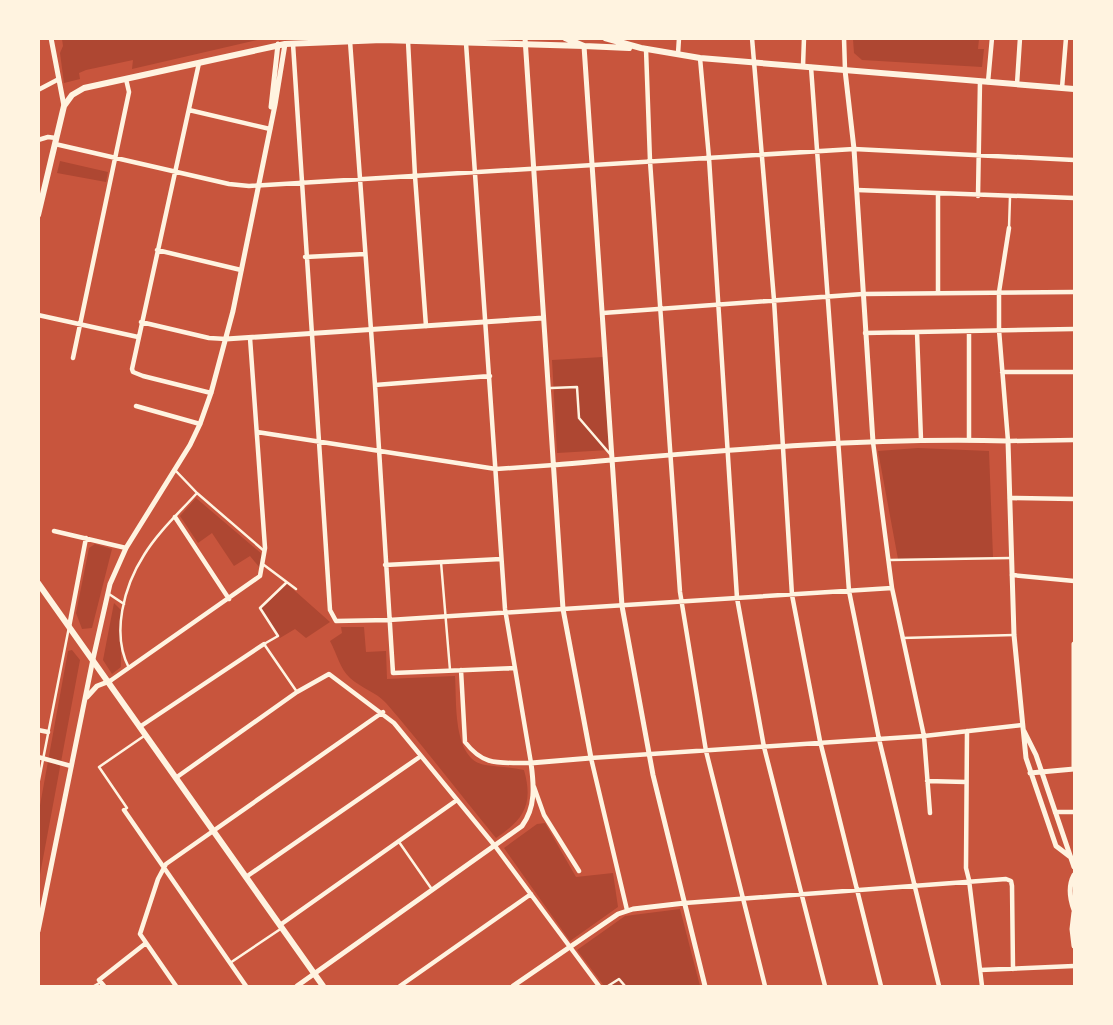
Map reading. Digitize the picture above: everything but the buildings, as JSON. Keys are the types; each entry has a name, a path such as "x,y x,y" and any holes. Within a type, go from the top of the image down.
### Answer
{"main road":[{"path":"565,38 583,46"},
{"path":"38,215 64,106 72,95 80,90 284,42 382,39 466,42 527,40 643,49"},
{"path":"605,39 643,49 700,58 1074,89"},
{"path":"38,583 110,681 323,986"}],"street":[{"path":"51,38 64,106"},
{"path":"678,55 679,38"},
{"path":"752,38 774,300 792,595 820,741 881,986"},
{"path":"803,66 804,38"},
{"path":"844,38 873,442 892,588 924,736 930,813"},
{"path":"978,196 984,81 992,38"},
{"path":"1017,84 1020,38"},
{"path":"1062,88 1066,38"},
{"path":"404,39 426,326"},
{"path":"349,40 393,673 515,668"},
{"path":"527,40 533,169 564,609 592,758 627,910"},
{"path":"38,931 41,902 113,576 126,548 175,470 200,424 226,339 270,130 284,42"},
{"path":"284,42 300,183 330,611 335,620 340,622 446,617 892,588"},
{"path":"466,42 506,613 534,786 544,815 579,872"},
{"path":"583,46 622,606 648,754 705,986"},
{"path":"643,49 681,602 706,751 765,986"},
{"path":"700,58 709,158 737,598 765,747 825,986"},
{"path":"199,62 132,371 211,393"},
{"path":"811,67 849,591 878,739 939,986"},
{"path":"73,358 129,92 126,78"},
{"path":"38,90 57,80"},
{"path":"189,110 270,130"},
{"path":"38,140 48,136 55,141 116,158 229,184 257,186 854,149 1074,160"},
{"path":"857,190 1074,198"},
{"path":"938,194 938,293"},
{"path":"1010,197 1009,228 999,292 999,330 1010,498 1014,635 1022,725 1030,773 1056,846 1073,859"},
{"path":"157,250 242,270"},
{"path":"305,257 365,254"},
{"path":"603,313 863,295 1074,292"},
{"path":"38,315 138,337"},
{"path":"141,322 209,338 226,339 543,318"},
{"path":"864,333 1074,328"},
{"path":"969,331 969,440"},
{"path":"917,332 921,440"},
{"path":"85,699 95,687 110,681 260,576 265,551 250,338"},
{"path":"1002,372 1074,372"},
{"path":"375,385 490,376"},
{"path":"548,388 577,387 579,418 608,450 612,460"},
{"path":"136,406 200,424"},
{"path":"257,432 496,469 839,443 1074,440"},
{"path":"175,470 197,494 265,551"},
{"path":"129,668 121,650 124,604 143,555 197,494"},
{"path":"1010,498 1074,499"},
{"path":"175,517 229,599"},
{"path":"54,531 126,548"},
{"path":"38,785 41,758 86,538"},
{"path":"889,561 1011,558"},
{"path":"385,565 501,559"},
{"path":"441,562 450,670"},
{"path":"264,565 296,590"},
{"path":"1012,575 1074,581"},
{"path":"141,726 278,635 260,608 286,583"},
{"path":"108,592 124,604"},
{"path":"902,638 1014,635"},
{"path":"1030,773 1074,769 1074,644"},
{"path":"264,645 297,692"},
{"path":"461,670 465,742 486,761 531,763 820,741 924,736 1022,725"},
{"path":"177,777 297,692 329,674 383,712 495,846 599,986"},
{"path":"176,986 140,934 164,868 172,859 383,712"},
{"path":"1022,725 1074,867"},
{"path":"38,730 48,732"},
{"path":"967,732 966,868 982,986"},
{"path":"147,734 99,767 127,808 124,810 246,986"},
{"path":"246,877 421,756"},
{"path":"41,758 71,766"},
{"path":"927,781 966,782"},
{"path":"297,986 522,826 528,818 534,786"},
{"path":"230,964 457,800"},
{"path":"1055,812 1074,812"},
{"path":"398,842 433,891"},
{"path":"1073,879 1071,901 1074,911 1074,946"},
{"path":"513,986 627,910 685,902 858,891 969,880 1011,881 1013,969"},
{"path":"400,986 531,894"},
{"path":"94,986 102,984 99,980 146,943"},
{"path":"980,970 1074,966"},
{"path":"608,986 619,979 625,986"}],"shaded area":[{"path":"62,38 261,39 132,69 133,60 86,70 79,73 80,79 64,83 60,53"},
{"path":"853,39 979,39 978,49 984,49 982,67 862,60 854,53"},
{"path":"60,161 108,172 106,182 57,173"},
{"path":"603,357 609,450 557,453 552,360"},
{"path":"918,448 989,451 993,557 898,559 878,451"},
{"path":"196,498 262,554 260,568 250,556 234,566 212,533 198,543 180,516"},
{"path":"95,544 112,549 92,628 82,629 76,613 89,548"},
{"path":"286,583 330,622 306,638 295,629 280,638 260,608"},
{"path":"114,603 121,610 121,667 112,674 103,660"},
{"path":"341,627 364,627 366,652 386,651 387,679 455,676 458,728 467,752 474,760 485,765 524,770 527,802 513,825 496,838 386,703 347,674 330,641 342,633"},
{"path":"72,650 80,660 39,880 39,811 68,651"},
{"path":"545,823 576,877 613,873 618,907 570,941 504,848 537,824"},
{"path":"680,909 700,986 604,986 577,950 625,916"}]}
